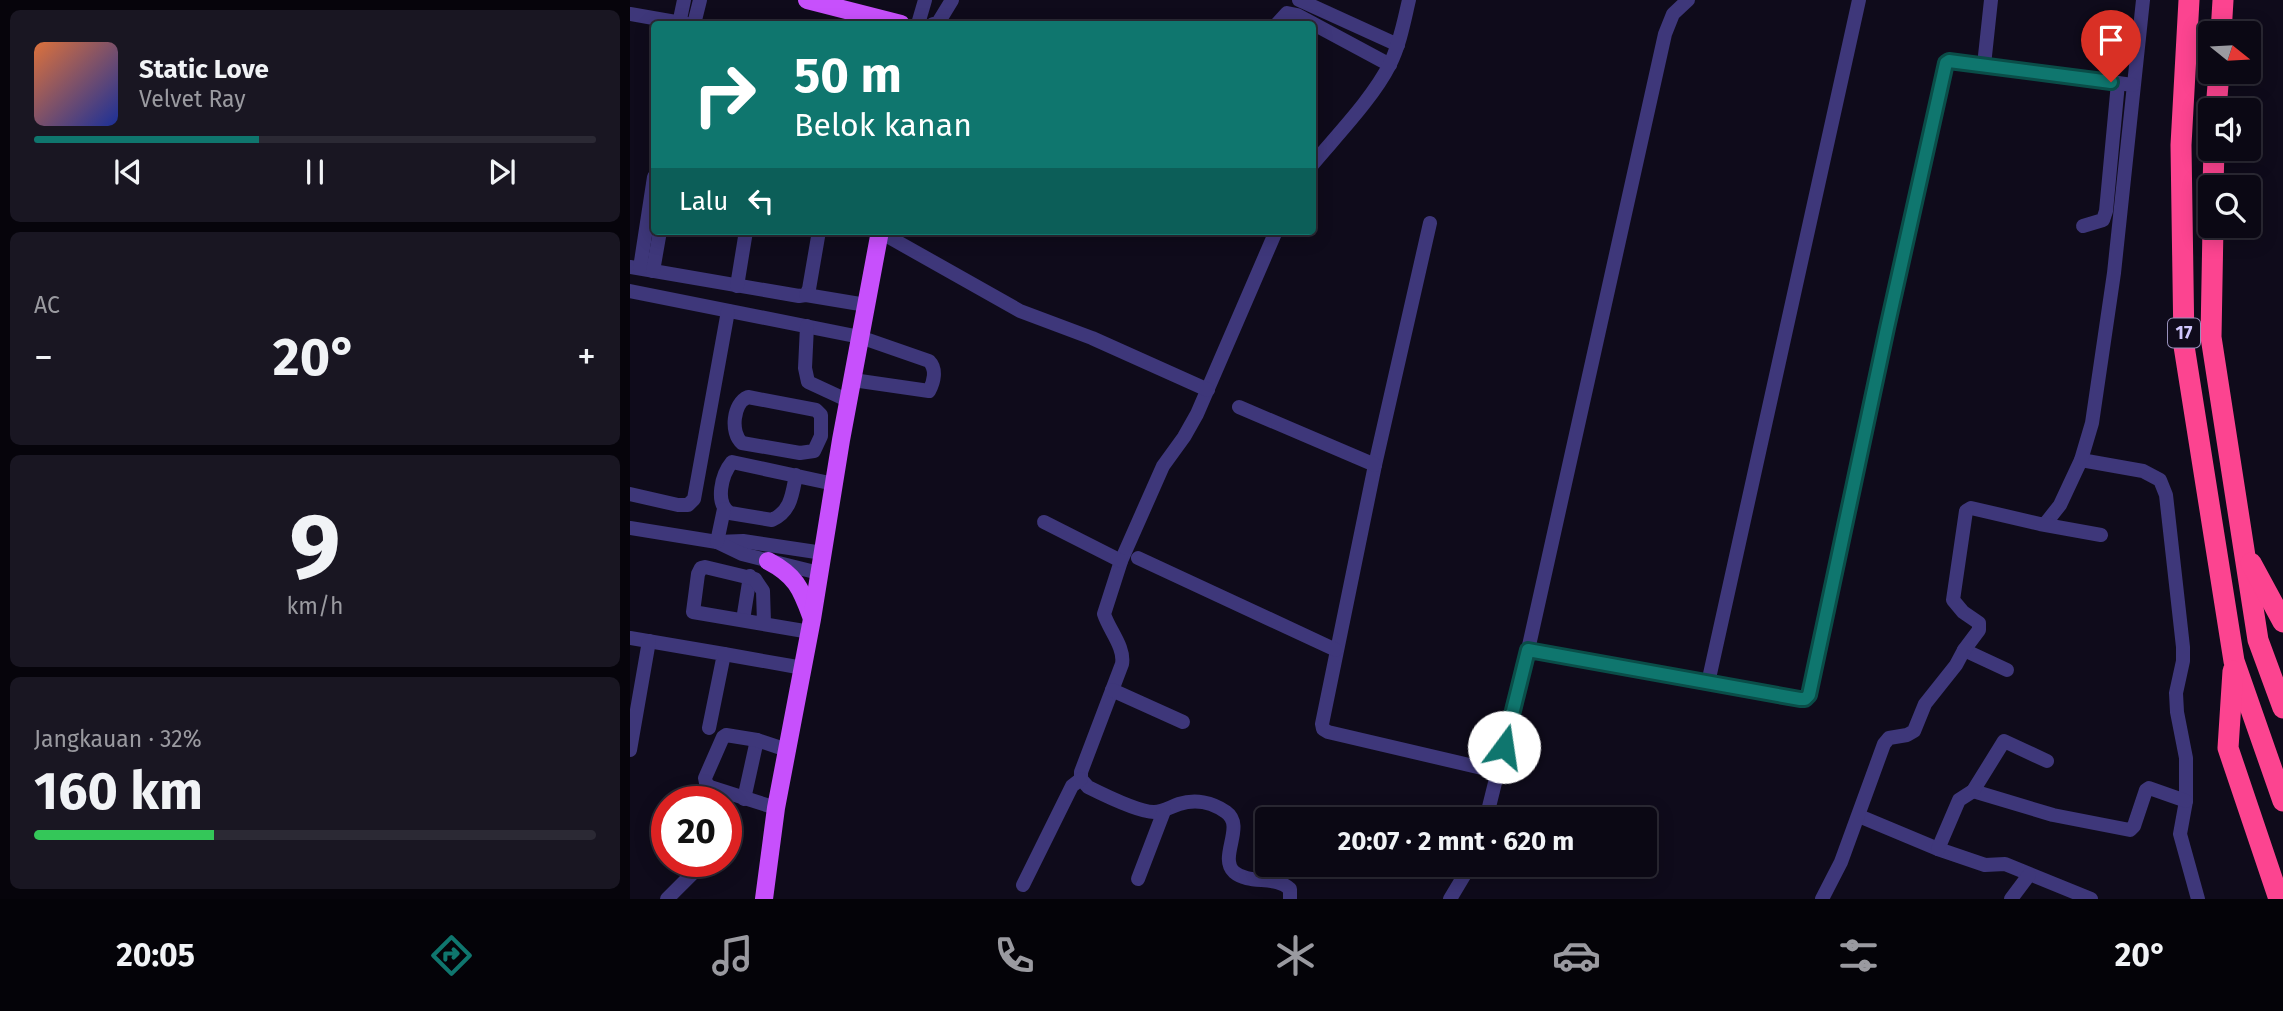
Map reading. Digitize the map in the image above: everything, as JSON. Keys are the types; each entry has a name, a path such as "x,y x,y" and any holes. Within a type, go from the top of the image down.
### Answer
{"highway":[{"name":"17","path":"2189,0 2181,145 2184,346 2234,662 2283,802"},
{"path":"2221,21 2222,0"},
{"name":"17","path":"2213,238 2211,337 2258,640 2283,708"},
{"path":"2244,549 2283,622"},
{"path":"2234,662 2228,748 2279,899"}],"main road":[{"path":"807,0 854,19 873,21"},
{"path":"764,899 776,808 879,235"},
{"path":"768,561 795,579 811,625"}],"street":[{"path":"684,0 685,21"},
{"path":"687,21 700,0"},
{"path":"919,21 925,0"},
{"path":"940,21 952,0"},
{"path":"1299,0 1398,45"},
{"path":"1316,160 1390,65 1409,0"},
{"path":"1489,807 1528,650 1665,34 1673,14 1688,0"},
{"path":"1708,683 1859,0"},
{"path":"1984,65 1991,0"},
{"path":"2045,524 2060,505 2081,460 2092,422 2114,274 2143,0"},
{"path":"1280,21 1287,13 1308,21"},
{"path":"630,15 667,21"},
{"path":"1316,25 1390,65"},
{"path":"1528,650 1805,699 1809,695 1946,63 1949,61 1984,65 2133,85"},
{"path":"2083,226 2103,220 2106,211 2118,83"},
{"path":"641,269 651,198"},
{"path":"1430,223 1375,465 1322,729 1499,772"},
{"path":"641,269 658,235"},
{"path":"737,286 745,235"},
{"path":"806,295 819,235"},
{"path":"887,235 1020,311 1092,338 1208,390"},
{"path":"1274,235 1208,390 1184,437 1163,466 1121,561 1104,614 1123,657 1082,764 1081,779 1088,787 1100,793 1151,812 1197,802 1207,803 1228,813 1233,829 1229,861 1232,870 1242,876 1285,884 1290,889 1290,899"},
{"path":"641,269 866,305"},
{"path":"630,291 860,337 929,361 933,365 929,391 853,380"},
{"path":"630,494 678,505 688,505 694,499 728,311"},
{"path":"807,326 808,382 849,401"},
{"path":"748,397 809,407 821,415 821,436 814,451 800,453 742,443 734,432 739,405 748,397"},
{"path":"1239,407 1375,465"},
{"path":"821,436 841,440"},
{"path":"2081,460 2143,471 2160,480 2166,495 2183,647 2183,661 2176,693 2186,758 2186,801 2180,834 2198,899"},
{"path":"796,475 792,500 786,510 772,520 730,513 721,503 725,473 732,462 796,475 834,484"},
{"path":"1822,899 1841,862 1884,744 1889,738 1914,731 1925,704 1979,630 1979,623 1963,612 1953,600 1966,511 1972,508 2101,535"},
{"path":"717,542 724,509"},
{"path":"1044,522 1121,561"},
{"path":"630,528 717,542 743,541 823,553"},
{"path":"717,542 742,554 820,573"},
{"path":"1138,558 1336,650"},
{"path":"764,623 763,591 759,583 750,576 701,568 693,612 764,623 811,625"},
{"path":"743,620 750,576"},
{"path":"630,638 803,668"},
{"path":"630,750 649,641"},
{"path":"1964,650 2007,670"},
{"path":"709,728 724,654"},
{"path":"1112,690 1183,722"},
{"path":"776,808 710,787 705,778 726,735 757,740 787,750"},
{"path":"744,799 757,740"},
{"path":"1938,849 1959,800 1973,791 2004,741 2047,761"},
{"path":"1023,885 1072,786 1081,779"},
{"path":"1973,791 2053,815 2130,830 2149,788 2186,801"},
{"path":"1138,878 1164,811"},
{"path":"1859,816 1938,849 1985,865 2005,864 2084,898"},
{"path":"2011,899 2029,875"},
{"path":"667,899 689,877"},
{"path":"1450,899 1463,877"}],"route":[{"path":"1504,747 1528,650 1800,699 1809,695 1946,63 1949,61 1984,65 2111,82"}]}
